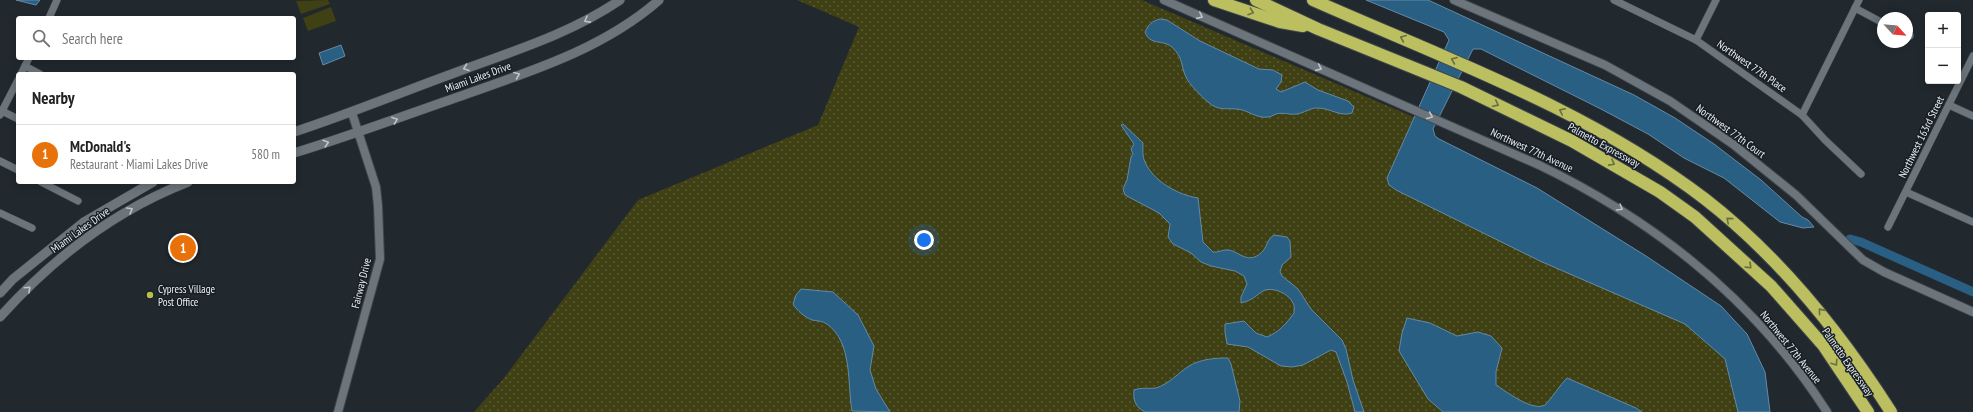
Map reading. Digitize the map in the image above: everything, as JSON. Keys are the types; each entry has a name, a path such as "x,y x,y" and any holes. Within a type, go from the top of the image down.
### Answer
{"highway":[{"path":"1214,0 1280,22 1318,29"},
{"name":"Palmetto Expressway","path":"1256,0 1318,29 1461,87 1572,141 1620,167 1660,192 1695,217 1770,286 1823,344 1868,412"},
{"name":"Palmetto Expressway","path":"1312,0 1470,66 1578,119 1641,156 1706,200 1747,236 1808,296 1860,363 1891,412"}],"main road":[{"name":"Miami Lakes Drive","path":"296,131 352,113 412,88 558,34 620,0"},
{"name":"Miami Lakes Drive","path":"296,152 358,134 567,57 617,31 659,0"},
{"name":"Miami Lakes Drive","path":"0,293 12,279 49,248 84,222 150,184"},
{"name":"Miami Lakes Drive","path":"0,316 60,259 110,222 137,206 184,184"}],"street":[{"path":"50,16 58,0"},
{"name":"Northwest 77th Avenue","path":"1164,0 1413,109 1577,183 1624,210 1654,232 1718,284 1752,317 1793,363 1827,412"},
{"name":"Northwest 77th Court","path":"1454,0 1605,65 1670,101 1734,145 1796,195 1863,260 1884,272 1973,312"},
{"name":"Northwest 77th Place","path":"1614,0 1696,40 1802,115 1825,140 1861,174"},
{"path":"1696,40 1716,0"},
{"path":"1802,115 1859,0"},
{"path":"1855,8 1877,20"},
{"name":"Northwest 163rd Street","path":"1888,226 1973,56"},
{"path":"22,72 28,60"},
{"path":"25,66 36,72"},
{"path":"16,84 1,113 16,118"},
{"path":"1949,105 1973,116"},
{"name":"Fairway Drive","path":"338,412 380,259 379,212 376,187 352,113"},
{"path":"0,160 16,169"},
{"path":"45,184 78,201"},
{"path":"1906,192 1973,222"},
{"path":"0,213 32,228"}],"shaded area":[{"path":"328,0 330,4 301,14 296,1"},
{"path":"797,0 1142,0 1416,118 1390,182 1684,320 1730,361 1740,412 474,412 504,378 638,200 818,125 859,27"},
{"path":"331,7 336,21 308,31 303,18"}],"water":[{"path":"16,0 40,0 36,5"},
{"path":"1366,0 1428,0 1634,95 1675,118 1714,144 1761,180 1802,217 1808,220 1814,227 1803,228 1780,222 1724,178 1684,158 1648,134 1481,49 1473,49 1433,129 1435,136 1439,139 1537,188 1646,256 1721,306 1747,334 1765,372 1770,412 1738,412 1725,359 1685,324 1540,261 1396,190 1389,185 1387,178 1449,40 1444,32"},
{"path":"1160,19 1167,20 1200,41 1259,69 1273,70 1282,75 1281,82 1276,89 1281,92 1305,82 1318,90 1348,101 1354,107 1352,113 1343,114 1327,109 1317,108 1297,114 1279,113 1270,117 1259,117 1240,109 1215,107 1202,97 1189,83 1176,51 1172,47 1164,43 1153,41 1147,36 1145,32 1151,23"},
{"path":"341,45 345,56 323,65 319,53"},
{"path":"1123,124 1143,143 1144,160 1149,169 1160,181 1182,194 1198,198 1203,242 1213,252 1229,250 1245,257 1252,258 1263,251 1274,235 1287,237 1290,241 1291,257 1282,265 1280,272 1282,276 1298,289 1311,309 1342,340 1364,412 1355,412 1347,382 1336,352 1331,350 1303,365 1292,367 1281,366 1248,347 1227,344 1225,324 1244,321 1256,333 1267,337 1279,330 1288,321 1294,313 1294,304 1288,297 1276,290 1263,291 1251,299 1241,303 1241,297 1247,284 1244,276 1235,271 1211,266 1201,262 1191,253 1173,244 1168,237 1170,224 1159,213 1125,195 1123,189 1127,180 1131,157 1133,154 1131,149 1134,144 1121,125"},
{"path":"801,289 833,292 858,315 874,346 870,370 876,389 890,412 852,411 849,376 845,352 841,342 835,332 827,324 809,319 801,314 795,307 793,304 796,295"},
{"path":"1407,318 1430,323 1457,336 1478,332 1491,336 1502,348 1496,372 1496,385 1527,404 1534,406 1545,405 1567,378 1642,412 1443,412 1428,399 1399,351 1402,333"},
{"path":"1228,358 1231,364 1240,401 1239,412 1145,412 1135,403 1134,390 1156,388 1161,386 1189,366 1203,360"}],"waterway":[{"path":"1850,239 1861,242 1973,292"}],"place":[{"name":"McDonald's","path":"183,248"},
{"name":"Cypress Village Post Office","path":"150,295"}]}
